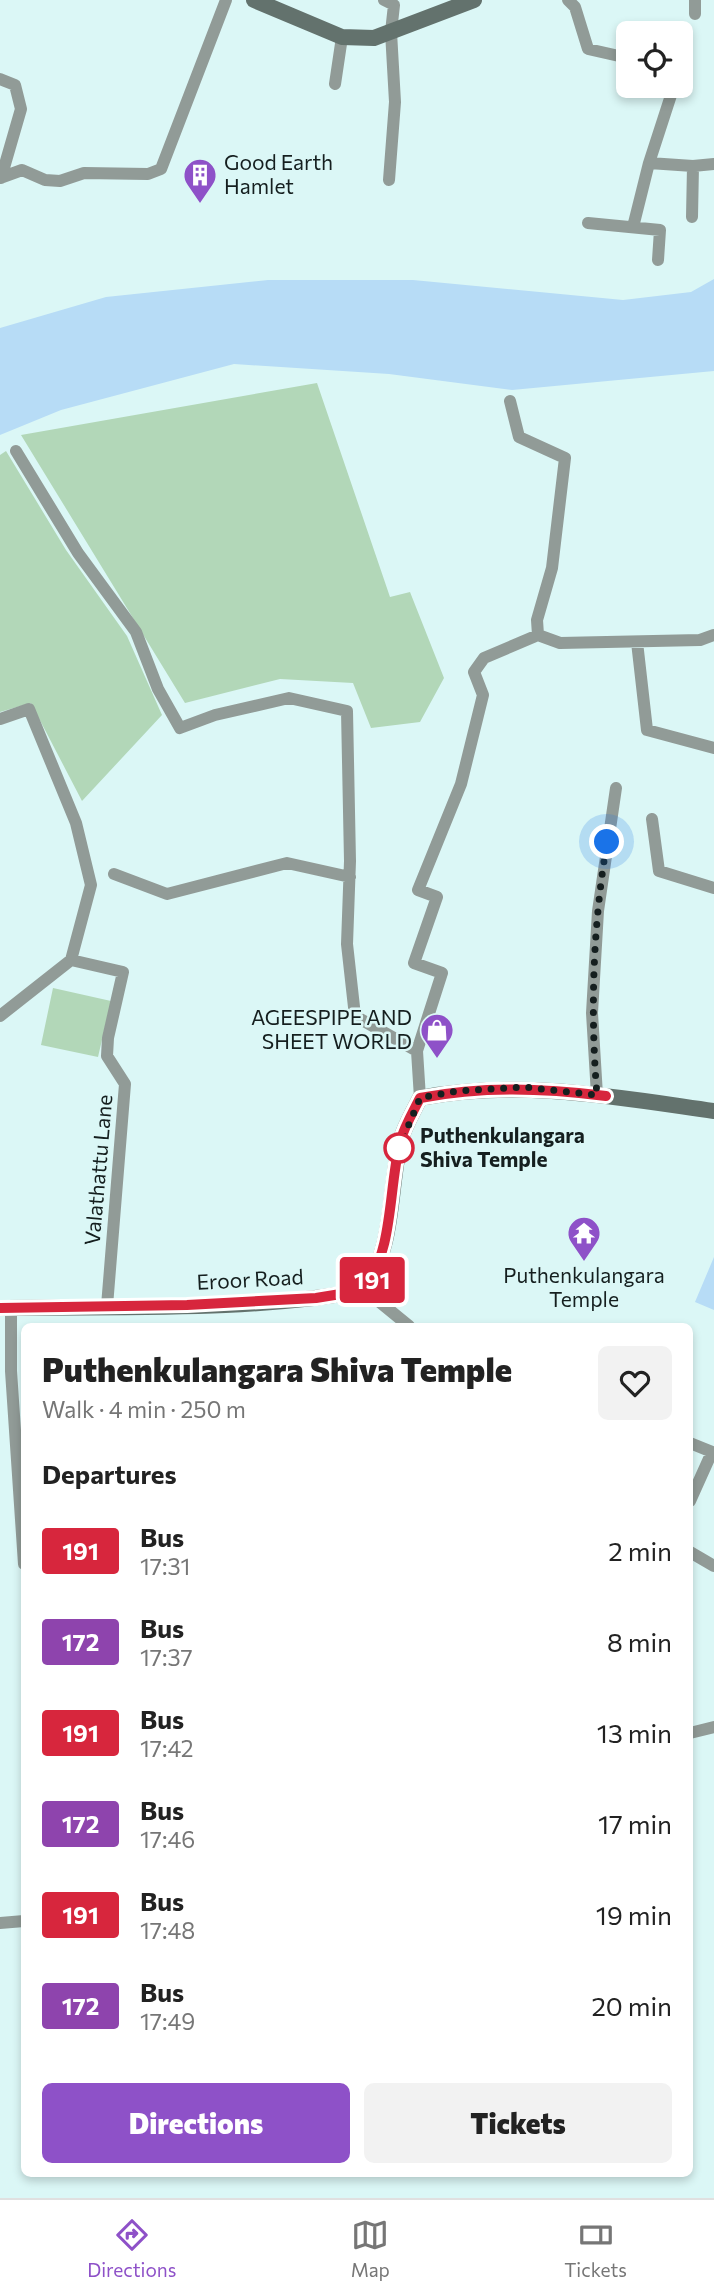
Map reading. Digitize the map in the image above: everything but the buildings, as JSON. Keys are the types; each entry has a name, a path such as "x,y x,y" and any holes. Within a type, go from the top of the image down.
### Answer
{"main road":[{"path":"254,0 342,37 374,38 474,0"},
{"path":"365,1290 376,1274 385,1247 400,1141 420,1098 457,1091 524,1087 714,1111"},
{"name":"Eroor Road","path":"5,1308 316,1298 365,1290"}],"street":[{"path":"0,178 22,170 45,180 60,181 84,173 148,174 161,169 226,0"},
{"path":"384,0 394,5 391,32 395,102 389,180"},
{"path":"568,0 575,7 588,49 616,55"},
{"path":"695,0 695,14"},
{"path":"335,83 342,37"},
{"path":"0,79 15,85 21,109 0,178"},
{"path":"633,227 649,163 670,98"},
{"path":"649,163 693,166 714,164"},
{"path":"692,217 693,166"},
{"path":"588,223 660,230 658,260"},
{"path":"510,401 519,437 565,458 552,568 537,620 538,635"},
{"path":"16,451 78,553 136,632 158,689 180,728 215,715 289,698 347,711 350,877 347,944 355,1016 417,1051"},
{"path":"420,1098 417,1051 442,973 414,963 437,897 418,890 461,784 483,695 474,671 484,658 538,635 560,643 596,640 700,640 714,635"},
{"path":"636,642 648,730 714,748"},
{"path":"0,719 29,709 76,823 91,885 71,960 0,1016"},
{"path":"601,1095 592,1013 598,911 616,788"},
{"path":"652,819 659,871 714,888"},
{"path":"114,874 167,894 288,863 350,877"},
{"name":"Valathattu Lane","path":"71,960 123,972 108,1038 107,1056 125,1084 107,1306"},
{"path":"365,1290 405,1323"},
{"path":"5,1308 21,1519"},
{"path":"693,1444 713,1451 693,1494"},
{"path":"693,1554 714,1566"},
{"path":"693,1732 714,1727"},
{"path":"0,1923 21,1921"}],"green space":[{"path":"317,383 390,597 410,592 444,678 420,722 371,728 353,683 280,679 185,703 21,435"},
{"path":"6,451 66,550 127,636 162,715 82,801 31,703 0,712 0,455"},
{"path":"53,988 111,1001 98,1057 41,1045"}],"water":[{"path":"714,279 714,371 512,390 389,374 234,364 61,410 0,435 0,328 106,297 268,280 413,280 623,300 691,292"},
{"path":"714,1257 714,1310 695,1302"}],"bus line":[{"name":"191","path":"0,1308 187,1305 316,1298 365,1290 376,1274 385,1247 400,1141 420,1098 457,1091 524,1087 606,1096"}],"place":[{"name":"Good Earth Hamlet","path":"200,205"},
{"name":"AGEESPIPE AND SHEET WORLD","path":"437,1060"},
{"name":"Puthenkulangara Shiva Temple","path":"399,1148"},
{"name":"Puthenkulangara Temple","path":"584,1263"}],"route":[{"path":"399,1148 408,1120 420,1098 457,1091 524,1087 597,1095 592,1013 598,911 607,842"}]}
